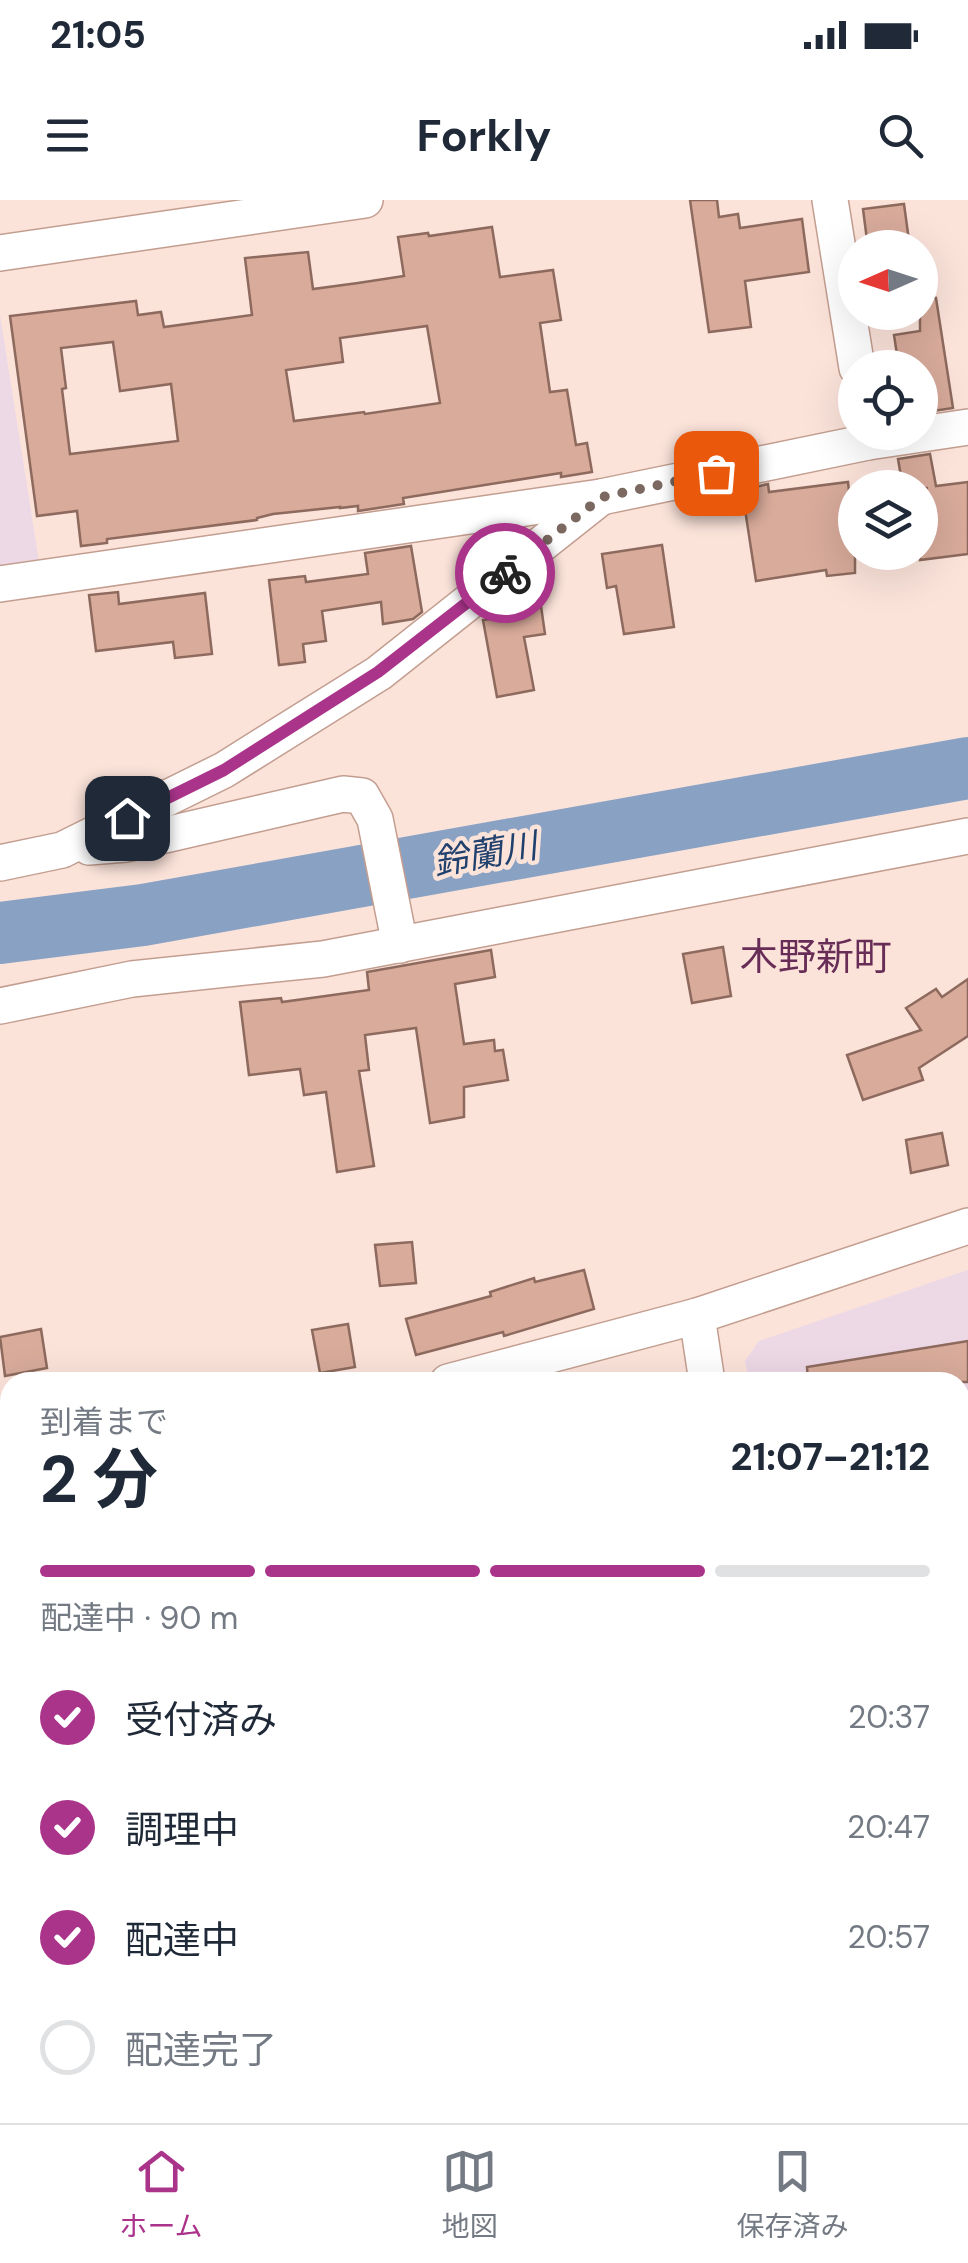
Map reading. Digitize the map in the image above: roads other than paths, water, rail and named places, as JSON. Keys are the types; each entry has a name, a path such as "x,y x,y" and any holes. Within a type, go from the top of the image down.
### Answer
{"street":[{"path":"0,253 174,214 365,200"},
{"path":"830,200 854,350"},
{"path":"938,430 968,427"},
{"path":"0,584 602,497 838,444"},
{"path":"0,863 32,854 224,770 363,682 602,497"},
{"path":"32,854 126,844 343,794 362,796 376,819 400,945"},
{"path":"0,1006 132,979 322,959 968,836"},
{"path":"486,1372 697,1316 968,1226"},
{"path":"697,1316 705,1372"}],"waterway":[{"name":"鈴蘭川","path":"0,933 143,915 968,768"}],"district":[{"name":"木野新町","path":"816,957"}]}
